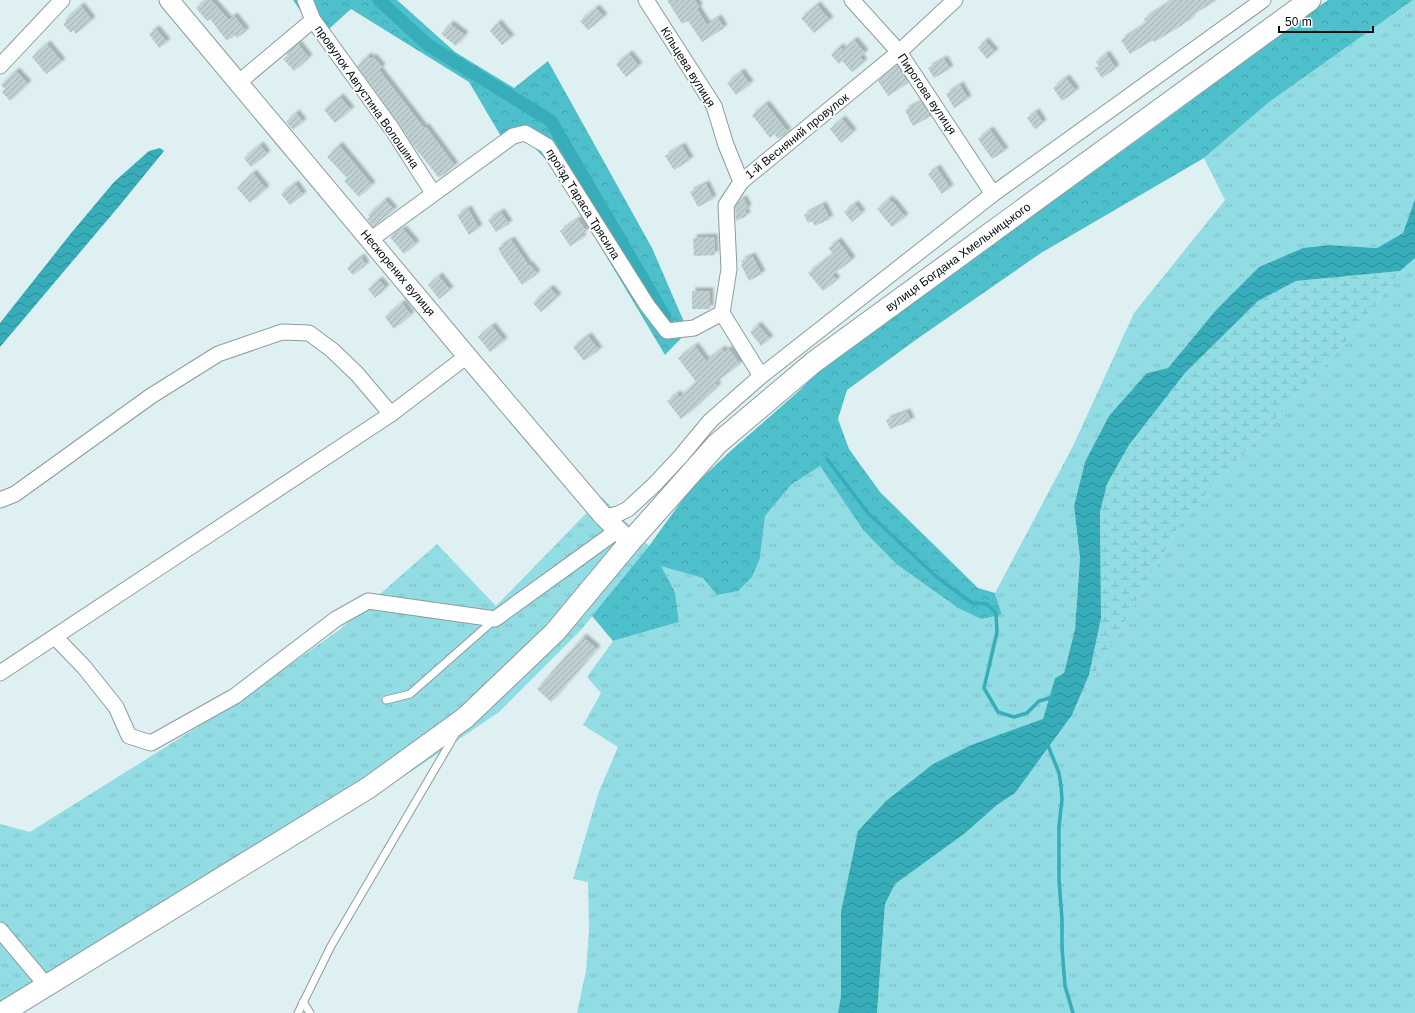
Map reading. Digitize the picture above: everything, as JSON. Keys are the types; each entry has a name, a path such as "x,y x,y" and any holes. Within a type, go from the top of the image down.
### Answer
{"main road":[{"name":"вулиця Богдана Хмельницького","path":"2,1013 368,788 465,718 555,632 624,536 673,495 716,444 814,362 1310,0"}],"street":[{"path":"0,66 62,0"},
{"name":"Нескорених вулиця","path":"169,0 467,356 604,517 624,536"},
{"name":"провулок Августина Волошина","path":"305,0 313,20 392,130 433,193"},
{"name":"Кільцева вулиця","path":"646,0 714,106 726,145 741,182"},
{"name":"Пирогова вулиця","path":"852,0 899,52 993,194"},
{"name":"1-й Весняний провулок","path":"722,313 729,269 726,205 741,182 899,52 955,0"},
{"path":"604,517 628,510 654,485 710,421 761,376 993,194 1262,0"},
{"path":"238,83 313,20"},
{"name":"проїзд Тараса Трясила","path":"370,240 513,136 525,133 547,146 647,305 667,331 694,328 722,313"},
{"path":"722,313 761,376"},
{"path":"0,500 15,494 151,396 218,354 282,332 309,333 332,350 358,374 391,414"},
{"path":"0,673 391,414 467,356"},
{"path":"55,637 84,667 116,707 129,736 151,743 235,696 336,620 368,601 496,619 624,536"},
{"path":"0,930 46,985"}],"lane":[{"path":"386,700 410,694 496,619"},
{"path":"298,1013 331,946 465,718"},
{"path":"303,1002 310,1013"}],"green space":[{"path":"293,0 397,0 455,52 514,88 548,61 652,248 688,331 665,355 553,167 526,139 502,138 469,82 351,9 319,38"},
{"path":"1328,0 1413,0 1268,103 1204,158 1041,253 917,339 847,390 838,419 849,449 880,492 978,588 995,593 1002,615 981,619 958,608 896,564 863,530 820,466 791,485 765,516 760,558 752,577 738,591 717,595 703,578 661,566 675,592 679,622 613,641 592,616 649,546 691,488 800,390 823,367 1142,137"},
{"path":"1415,0 1415,199 1403,233 1377,248 1329,245 1303,248 1259,267 1216,310 1168,368 1147,373 1085,462 1074,506 1080,558 1075,629 1064,673 1055,678 1043,720 971,745 933,764 841,996 838,1013 577,1013 586,971 589,930 588,882 573,879 598,794 618,747 583,725 601,693 587,677 613,641 679,622 675,592 660,565 704,578 718,595 760,558 765,516 791,485 820,466 863,530 896,564 958,608 981,619 1002,615 995,593 1073,446 1134,313 1225,200 1204,158 1268,103"},
{"path":"1415,258 1415,1013 877,1013 885,904 895,884 964,834 997,805 1015,793 1072,715 1182,520 1343,345 1400,271"},
{"path":"1400,271 1343,345 1182,520 1072,715 1089,675 1101,618 1100,512 1107,484 1129,445 1185,373 1258,301 1296,281"},
{"path":"602,497 649,546 581,630 499,712 418,767 305,840 0,1013 0,824 30,832 239,701 339,630 437,544 496,606"}],"water":[{"path":"160,148 164,151 0,347 0,323 72,232 114,182 149,151"},
{"path":"1415,199 1415,258 1400,271 1296,281 1258,301 1185,373 1129,445 1107,484 1100,512 1101,618 1089,675 1072,715 1015,793 997,805 964,834 895,884 885,904 877,1013 838,1013 841,996 841,912 858,831 886,801 933,764 971,745 1043,719 1055,678 1064,673 1075,629 1080,558 1074,506 1085,462 1109,416 1147,373 1168,368 1216,310 1259,267 1303,248 1329,245 1377,248 1403,233"}],"building":[{"path":"206,0 211,0 229,20 234,16 246,31 237,38 235,35 227,41 210,19 207,21 196,8"},
{"path":"667,0 695,0 699,7 697,9 707,25 718,18 724,28 702,42 688,21 682,24"},
{"path":"1173,0 1217,0 1191,16 1192,18 1179,27 1130,54 1121,40 1143,26 1142,24 1146,22 1144,19"},
{"path":"817,5 830,20 814,33 801,18"},
{"path":"81,6 92,20 76,34 73,30 71,33 63,24 66,22 65,20"},
{"path":"596,8 604,17 588,30 580,21"},
{"path":"498,23 511,38 502,45 490,31"},
{"path":"450,24 465,35 456,46 441,34"},
{"path":"156,29 167,42 159,48 149,34"},
{"path":"854,40 865,53 860,57 864,62 852,72 842,61 839,64 831,55 840,47 843,50"},
{"path":"985,41 995,52 987,59 978,48"},
{"path":"47,44 62,62 46,74 32,57"},
{"path":"298,44 309,58 294,71 283,59"},
{"path":"629,54 639,66 626,77 616,64"},
{"path":"1106,54 1116,68 1102,78 1095,68 1099,66 1096,62"},
{"path":"368,56 371,59 373,57 382,67 379,70 424,128 426,127 455,166 439,178 412,144 357,66"},
{"path":"944,59 950,69 934,78 928,68"},
{"path":"897,65 908,83 888,96 878,81"},
{"path":"16,71 28,84 10,101 2,92 5,89 1,85"},
{"path":"741,72 750,84 736,95 727,83"},
{"path":"1066,78 1076,91 1062,101 1053,88"},
{"path":"960,85 968,99 954,108 946,94"},
{"path":"340,97 351,110 335,123 324,110"},
{"path":"921,102 931,116 913,126 905,110"},
{"path":"766,104 788,132 778,139 774,134 770,138 752,115"},
{"path":"1036,112 1043,123 1035,129 1027,118"},
{"path":"296,113 303,122 293,130 286,122"},
{"path":"842,119 853,132 841,143 830,129"},
{"path":"990,130 1005,151 992,159 978,139"},
{"path":"260,145 267,154 251,167 244,158"},
{"path":"339,145 372,185 359,197 344,181 347,178 327,157"},
{"path":"682,146 690,160 674,170 665,156"},
{"path":"937,168 950,188 942,194 928,174"},
{"path":"253,173 266,189 250,203 237,188"},
{"path":"295,184 303,195 290,205 281,194"},
{"path":"706,184 713,199 698,207 690,192"},
{"path":"744,199 748,208 745,210 747,216 736,221 735,207 739,201"},
{"path":"889,199 905,217 892,227 877,209"},
{"path":"385,200 394,210 373,227 367,219 370,217 368,215"},
{"path":"855,204 862,213 852,222 844,212"},
{"path":"823,205 830,219 815,226 812,221 808,223 804,215"},
{"path":"468,209 479,228 469,235 457,215"},
{"path":"501,212 509,224 496,232 488,220"},
{"path":"578,219 586,231 581,235 583,238 570,246 560,231"},
{"path":"403,229 416,244 404,254 390,237"},
{"path":"714,237 715,255 694,256 693,238"},
{"path":"511,240 529,266 530,265 537,274 522,285 498,248"},
{"path":"838,241 852,260 832,275 837,280 823,291 808,273 833,254 828,248"},
{"path":"752,256 762,274 749,281 741,265 743,264 741,261"},
{"path":"361,257 366,265 353,275 347,268"},
{"path":"439,276 450,290 439,299 428,285"},
{"path":"379,280 386,288 375,298 368,289"},
{"path":"550,288 558,297 541,312 533,303"},
{"path":"692,291 710,291 710,309 692,309"},
{"path":"402,303 411,315 394,329 385,317"},
{"path":"758,325 770,339 761,346 750,332"},
{"path":"492,326 504,341 490,352 478,337"},
{"path":"588,336 599,350 584,361 573,347"},
{"path":"695,346 706,361 722,349 724,352 729,349 740,364 715,383 718,386 681,419 667,401 677,394 680,397 696,382 678,358"},
{"path":"907,412 911,421 890,429 886,420"},
{"path":"583,637 597,649 551,702 537,689"}],"waterway":[{"path":"379,0 428,45 551,121 665,317"},
{"path":"827,459 868,513 938,578 972,603 987,604 996,613 997,632 984,688 998,712 1014,717 1027,713 1039,701 1053,697"},
{"path":"1047,743 1059,773 1061,786 1062,799 1059,826 1059,879 1062,947 1065,986 1073,1013"}]}
